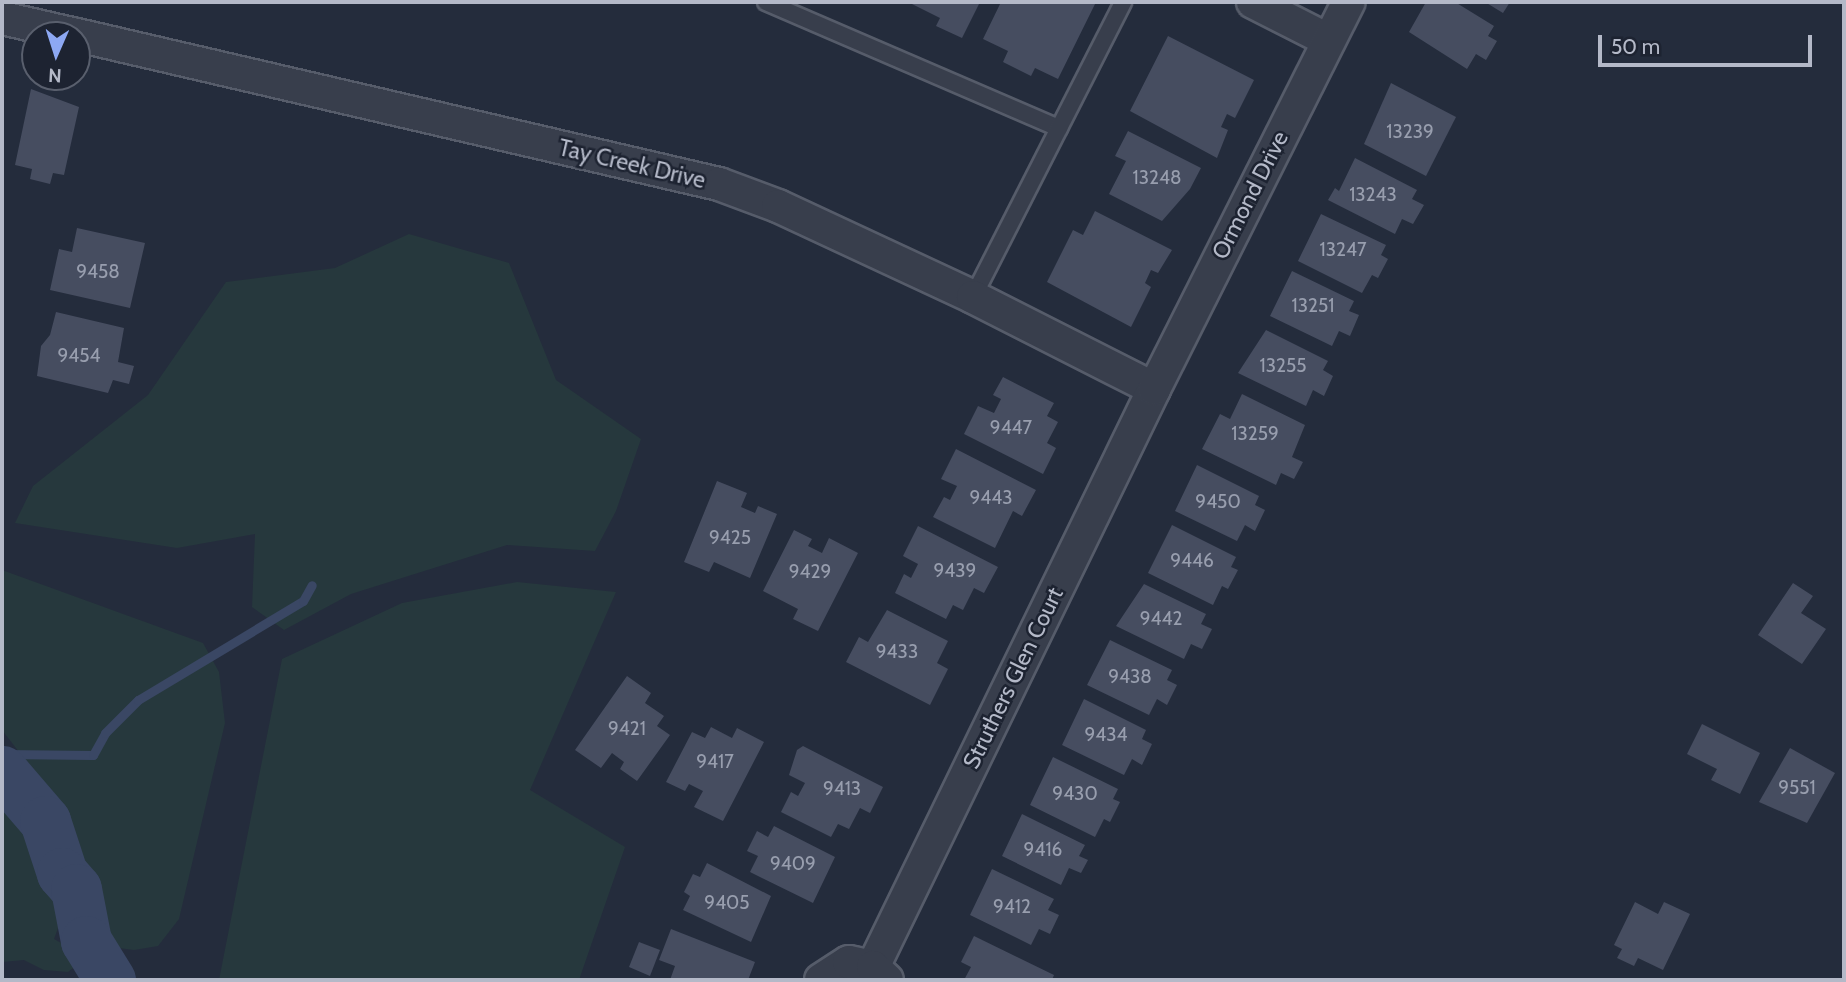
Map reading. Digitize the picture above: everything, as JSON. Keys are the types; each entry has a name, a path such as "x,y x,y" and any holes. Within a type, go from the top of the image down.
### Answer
{"street":[{"path":"2,8 3,2"},
{"path":"1253,2 1328,40"},
{"name":"Ormond Drive","path":"1154,389 1349,2"},
{"name":"Tay Creek Drive","path":"2,18 21,22"},
{"name":"Tay Creek Drive","path":"91,38 719,184 778,206 973,297 1154,389"},
{"name":"Struthers Glen Court","path":"821,980 849,962 880,974 1154,389"}],"lane":[{"path":"766,2 1059,128"},
{"path":"973,297 1123,2"}],"shaded area":[{"path":"409,234 509,263 556,380 641,439 616,511 595,551 507,545 351,594 284,630 252,607 255,534 177,548 15,523 33,486 148,395 226,282 335,268"},
{"path":"2,570 203,643 219,672 225,723 179,919 158,946 134,950 112,947 97,900 69,857 59,817 36,774 2,730"},
{"path":"517,582 616,592 530,790 625,847 579,980 219,980 282,659 402,603"},
{"path":"2,793 46,841 64,912 54,939 70,948 77,958 77,965 68,972 44,970 24,960 2,962"}],"building":[{"path":"908,2 980,2 962,38 936,26 940,18"},
{"path":"1001,2 1096,2 1058,79 1035,68 1031,76 1003,62 1008,51 983,39"},
{"path":"1426,2 1455,2 1494,26 1488,36 1497,41 1486,60 1476,54 1467,69 1409,32"},
{"path":"1485,2 1510,2 1503,13"},
{"path":"1168,36 1254,80 1235,118 1227,114 1221,127 1228,130 1217,158 1130,111"},
{"path":"1391,83 1456,117 1426,176 1364,144"},
{"path":"31,91 79,107 64,175 53,173 50,184 30,179 32,169 15,165"},
{"path":"1128,131 1201,168 1190,189 1162,221 1109,194 1126,161 1115,156"},
{"path":"1355,158 1417,190 1412,199 1424,205 1413,224 1402,219 1395,234 1328,200 1335,188 1339,191"},
{"path":"1095,211 1172,250 1158,273 1151,270 1145,283 1151,287 1131,327 1047,282 1073,230 1083,235"},
{"path":"1321,214 1386,245 1381,255 1388,259 1378,278 1372,275 1362,293 1298,261"},
{"path":"77,228 145,243 130,308 50,290 59,249 72,252"},
{"path":"1292,271 1354,301 1349,311 1359,315 1350,336 1339,331 1332,346 1270,316"},
{"path":"56,312 124,328 118,362 134,366 129,384 113,380 108,393 37,376 41,346 50,335"},
{"path":"1266,330 1328,361 1323,370 1333,376 1324,396 1313,390 1306,406 1238,373"},
{"path":"1003,377 1054,403 1047,416 1058,422 1047,443 1056,448 1043,474 964,434 978,406 994,413 1001,399 993,395"},
{"path":"1242,394 1305,425 1292,457 1303,462 1294,479 1281,473 1276,485 1202,449 1220,414 1230,419"},
{"path":"956,449 1036,490 1022,516 1013,511 995,548 933,517 944,497 950,500 957,486 941,479"},
{"path":"1197,465 1259,496 1255,505 1265,510 1255,531 1245,525 1237,541 1175,511"},
{"path":"717,481 747,493 741,507 755,513 758,506 777,514 750,578 714,562 709,572 684,562"},
{"path":"1172,525 1236,557 1231,567 1238,570 1228,589 1222,586 1213,605 1148,573"},
{"path":"918,526 998,567 984,593 974,588 963,610 953,605 946,619 895,593 904,574 911,578 918,564 903,556"},
{"path":"794,530 812,539 808,546 822,553 829,538 858,553 818,631 793,619 798,609 763,591"},
{"path":"1793,583 1813,596 1801,613 1826,629 1802,664 1758,635"},
{"path":"1144,584 1206,614 1201,624 1212,629 1202,649 1191,644 1184,659 1116,626"},
{"path":"887,610 948,641 937,663 948,669 930,705 846,662 859,637 868,642"},
{"path":"1110,640 1172,670 1167,680 1177,685 1167,705 1157,699 1149,715 1087,685"},
{"path":"627,676 651,693 645,703 664,716 657,726 670,735 637,781 620,769 624,762 612,753 601,768 575,750"},
{"path":"1084,699 1146,730 1142,739 1152,744 1142,765 1132,759 1124,775 1062,745"},
{"path":"1702,724 1760,753 1740,794 1711,780 1717,769 1687,754"},
{"path":"711,727 732,738 737,728 764,742 723,821 694,807 703,791 689,784 685,791 666,782 692,732 705,738"},
{"path":"803,746 883,787 870,813 860,808 849,829 838,824 831,837 781,812 791,792 798,796 805,783 789,775 797,750"},
{"path":"1790,748 1835,773 1807,823 1759,802"},
{"path":"1053,757 1118,789 1113,799 1120,802 1110,822 1104,819 1095,837 1030,805"},
{"path":"1022,814 1085,845 1079,856 1088,860 1081,873 1069,868 1061,885 1002,856"},
{"path":"774,826 835,857 813,903 750,872 758,856 747,851 757,831 768,837"},
{"path":"707,863 771,896 751,942 683,910 690,896 684,892 693,874 700,877"},
{"path":"992,869 1054,899 1048,910 1059,915 1050,934 1039,929 1031,945 970,915"},
{"path":"1635,902 1658,914 1664,902 1690,914 1663,970 1638,958 1634,966 1617,958 1622,949 1614,945"},
{"path":"671,929 755,962 748,980 670,980 675,966 659,960"},
{"path":"974,936 1054,975 1052,980 964,980 971,967 961,962"},
{"path":"639,942 660,950 650,976 629,967"}],"waterway":[{"path":"2,754 93,755 105,733 138,700 303,601 312,585"},
{"path":"2,771 45,821 62,873 76,889 86,941 110,980"}]}
